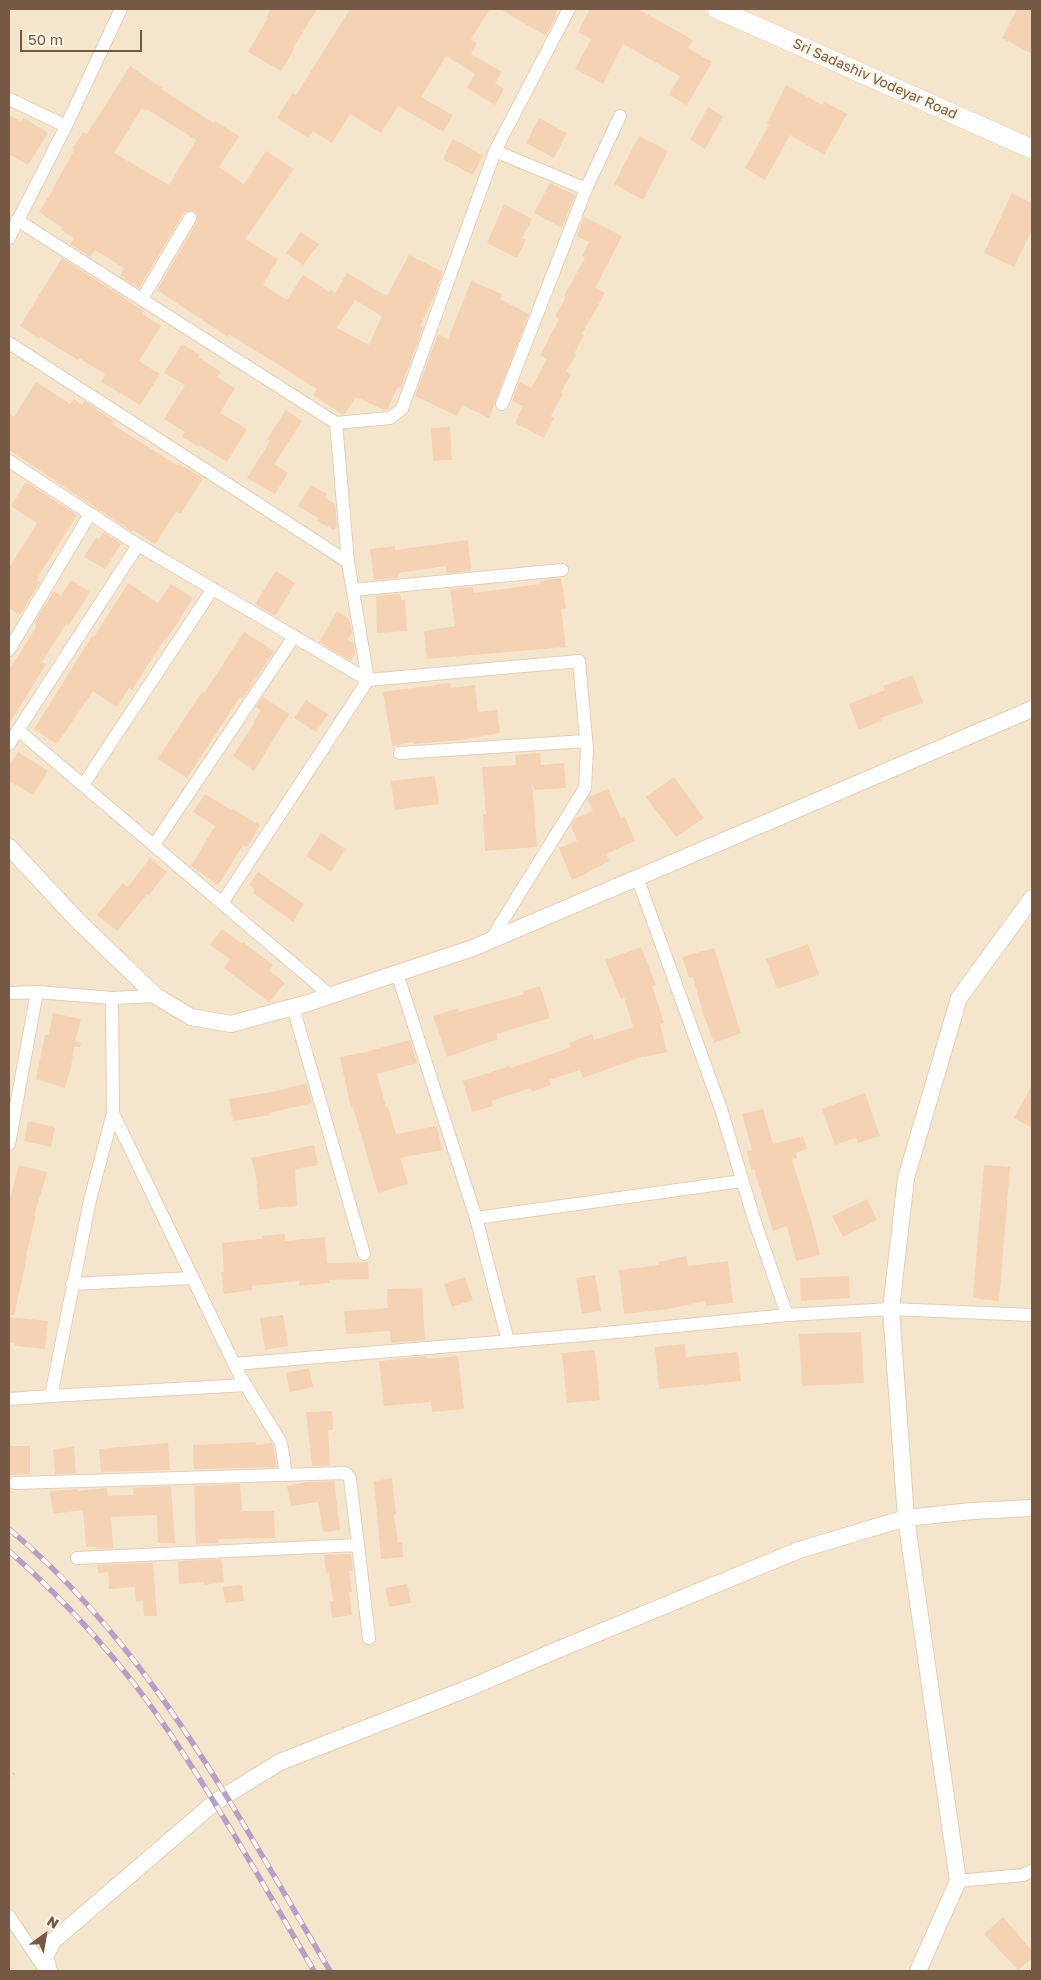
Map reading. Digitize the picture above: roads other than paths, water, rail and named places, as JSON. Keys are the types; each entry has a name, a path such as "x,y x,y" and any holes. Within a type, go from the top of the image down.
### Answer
{"main road":[{"name":"Sri Sadashiv Vodeyar Road","path":"717,9 1032,149"}],"street":[{"path":"9,238 66,126 121,9"},
{"path":"18,220 336,423 390,418 402,409 496,151 570,9"},
{"path":"9,99 66,126"},
{"path":"502,404 586,189 620,116"},
{"path":"496,151 586,189"},
{"path":"142,299 190,218"},
{"path":"9,343 348,562"},
{"path":"222,903 368,680 348,562 336,423"},
{"path":"9,462 138,546 368,680 579,661 586,741 585,788 490,941"},
{"path":"9,650 90,514"},
{"path":"9,744 138,546"},
{"path":"353,590 562,570"},
{"path":"82,784 212,590"},
{"path":"154,845 293,638"},
{"path":"11,852 78,921 156,996 191,1017 231,1024 331,996 473,948 1032,709"},
{"path":"18,730 331,996"},
{"path":"400,753 586,741"},
{"path":"637,877 722,1109 742,1181 787,1315"},
{"path":"918,1971 958,1880 906,1518 890,1308 906,1178 959,998 1032,898"},
{"path":"398,973 476,1218 508,1342"},
{"path":"9,993 37,992 112,998 156,996"},
{"path":"9,1144 13,1101 37,992"},
{"path":"51,1396 90,1200 113,1114 112,998"},
{"path":"293,1007 364,1254"},
{"path":"113,1114 234,1364 280,1442 286,1475"},
{"path":"476,1218 742,1181"},
{"path":"72,1284 192,1278"},
{"path":"234,1364 508,1342 787,1315 890,1308 1032,1315"},
{"path":"9,1399 246,1385"},
{"path":"15,1483 347,1474 350,1479 369,1638"},
{"path":"48,1971 45,1957 53,1941 215,1802 280,1762 474,1686 799,1550 906,1518 972,1511 1032,1508"},
{"path":"77,1558 358,1545"},
{"path":"958,1880 1023,1874 1032,1871"},
{"path":"9,1916 48,1971"}],"railway":[{"path":"9,1529 60,1576 106,1626 149,1680 225,1794 330,1971"},
{"path":"9,1551 53,1592 95,1636 152,1707 225,1820 314,1971"}]}
